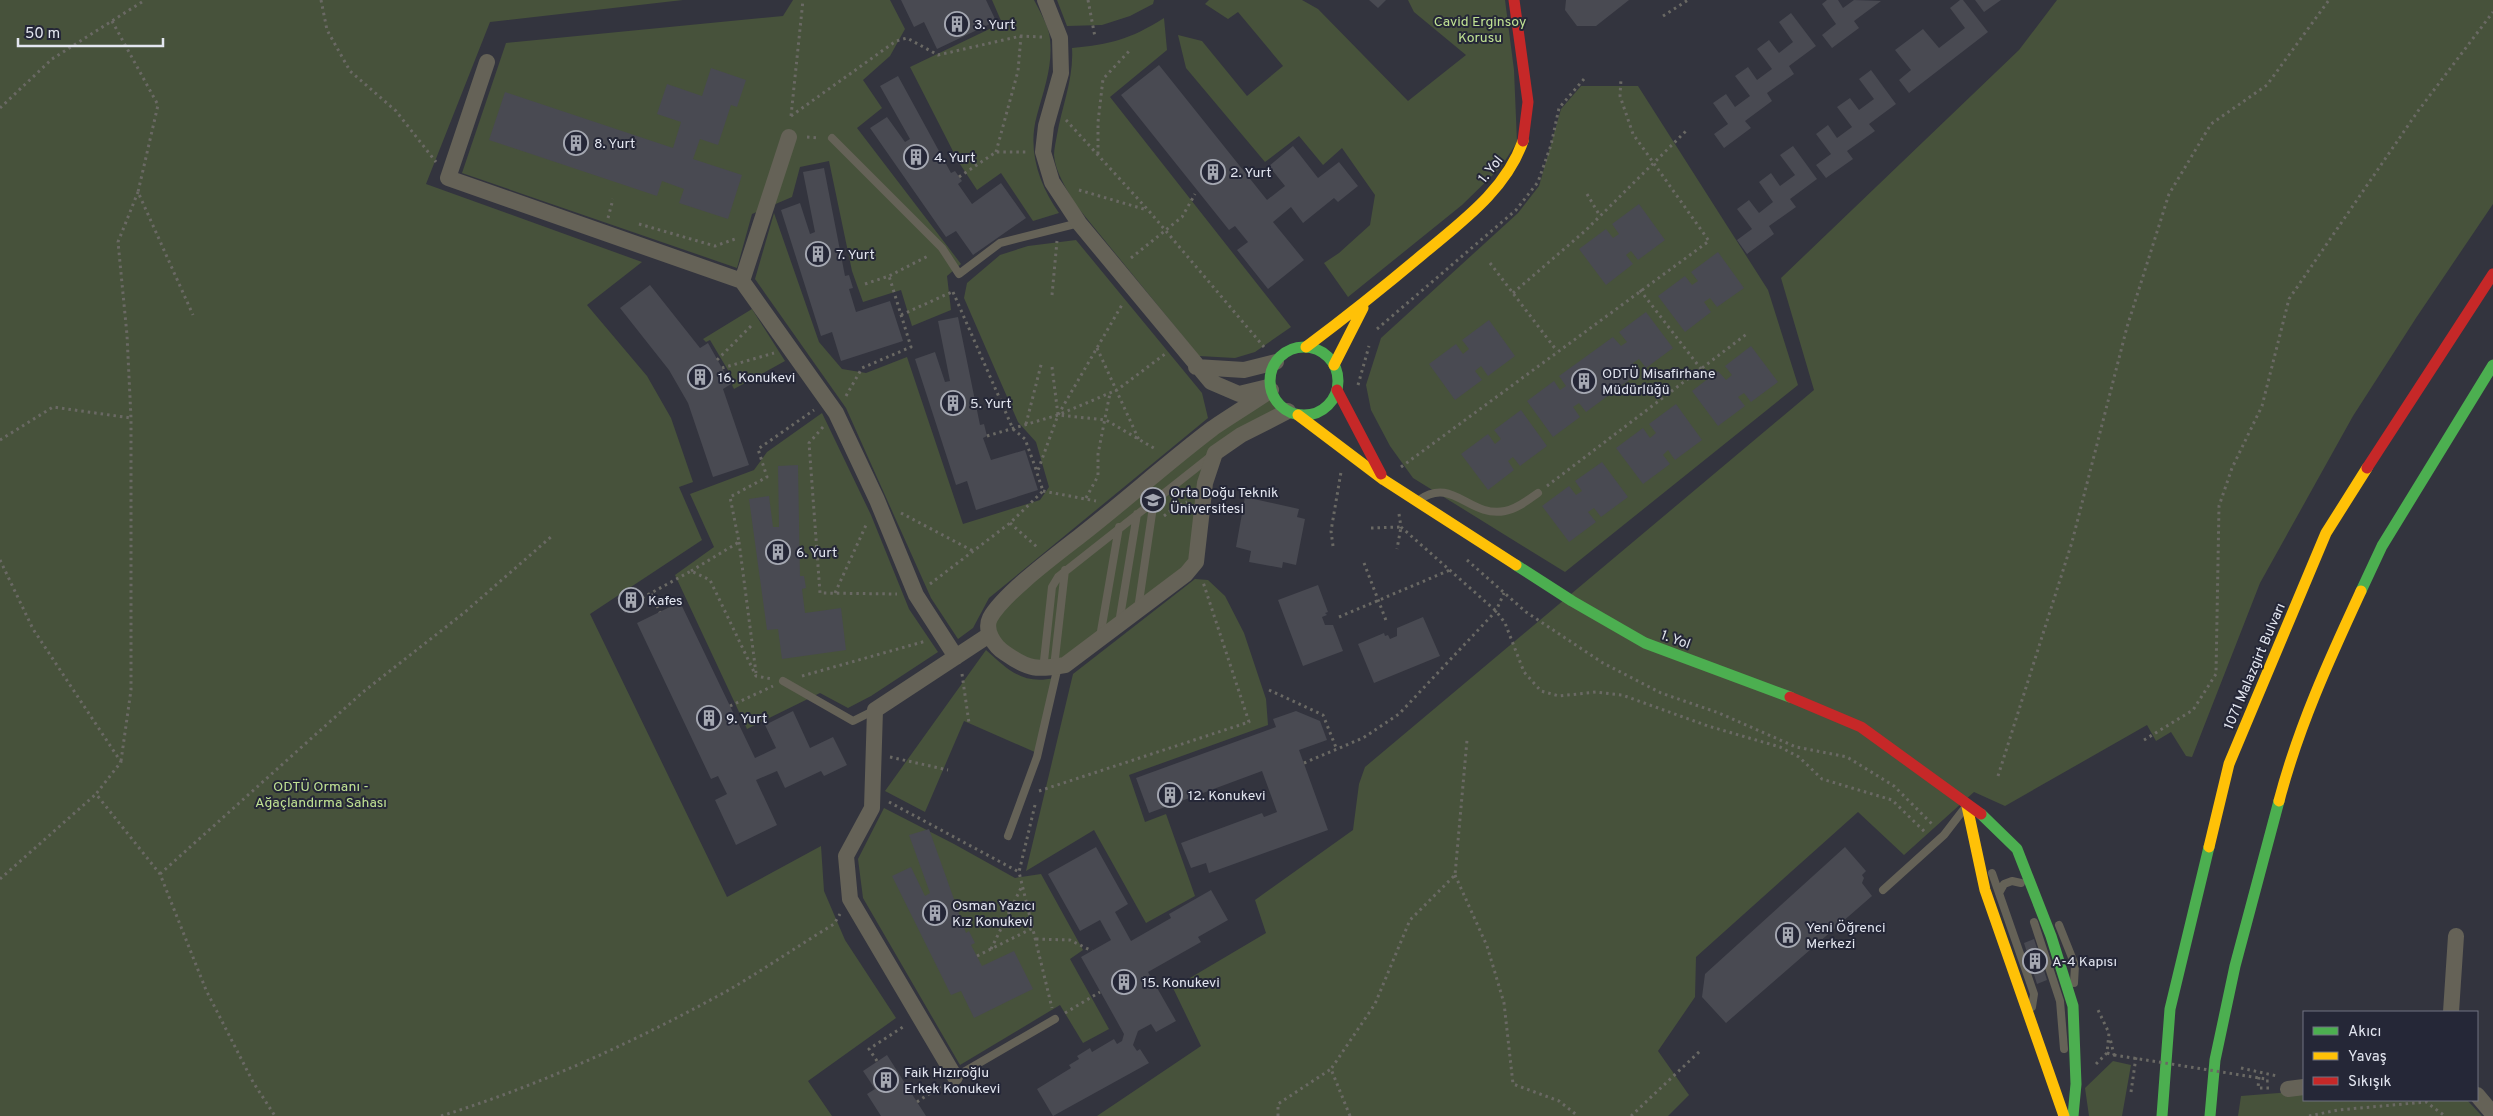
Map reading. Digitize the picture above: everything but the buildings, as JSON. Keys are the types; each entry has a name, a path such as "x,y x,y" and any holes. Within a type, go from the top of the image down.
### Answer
{"street":[{"path":"1045,0 1060,38 1061,72 1046,126 1043,152 1052,182 1079,223 1196,367 1211,382 1239,394 1270,388"},
{"name":"1. Yol","path":"1306,347 1364,304 1467,216 1498,186 1516,162 1525,135 1528,102 1516,3"},
{"path":"488,62 448,178 742,281 832,407 877,500 916,595 958,656"},
{"path":"742,281 789,137"},
{"name":"1071 Malazgirt Bulvarı","path":"2162,1116 2170,1009 2229,764 2326,533 2478,294 2493,274"},
{"path":"1334,365 1364,304"},
{"path":"1293,413 1281,407 1270,388 1271,371 1284,354 1294,348 1306,347 1317,350 1327,356 1334,365 1337,373 1337,390 1384,480"},
{"path":"1196,367 1244,370 1276,362"},
{"path":"2210,1116 2215,1060 2235,966 2288,767 2325,668 2382,546 2493,365"},
{"path":"1270,388 1214,428 1051,559 1000,604 989,620 989,635 999,650 1016,661 1052,668 1065,665 1186,574 1196,562 1205,483 1215,453 1240,435 1293,413 1318,413 1326,407 1337,390"},
{"name":"1. Yol","path":"1293,413 1384,480 1572,601 1645,643 1792,698 1860,727 1931,776 1967,806 1985,817 2017,849 2051,936 2073,1006 2071,1116"},
{"path":"955,1077 850,899 846,856 872,808 874,710 989,635"},
{"path":"1967,806 1985,890 2064,1116"},
{"path":"2451,1011 2456,936"},
{"path":"2478,1095 2493,1114"}],"lane":[{"path":"832,138 942,248 959,274 1000,243 1079,223"},
{"path":"1008,836 1037,757 1052,668 1052,588 1065,570 1215,453"},
{"path":"1417,501 1428,494 1442,491 1456,495 1473,507 1488,512 1505,511 1519,506 1538,492"},
{"path":"1137,611 1154,500"},
{"path":"1118,625 1137,514"},
{"path":"1100,639 1120,527"},
{"path":"783,681 853,721 874,710"},
{"path":"1883,890 1944,835 1967,806"},
{"path":"1967,806 2034,994 2031,1026"},
{"path":"1985,817 2017,837"},
{"path":"1985,817 2008,854"},
{"path":"2015,869 2024,892"},
{"path":"1999,893 2004,884 2012,881 2021,883"},
{"path":"2030,910 2060,1001 2065,1059"},
{"path":"2054,912 2075,965 2073,1006 2060,1001"},
{"path":"955,1077 1055,1019"}],"path":[{"path":"0,108 52,59 145,0"},
{"path":"321,0 327,30 350,71 396,110 448,178"},
{"path":"803,0 789,137 832,138"},
{"path":"1088,0 1095,37"},
{"path":"1663,16 1688,0"},
{"path":"1998,776 2072,542 2127,327 2169,194 2210,124 2267,85 2329,0"},
{"path":"2144,740 2193,710 2216,674 2219,506 2232,468 2262,406 2289,299 2418,111 2493,12"},
{"path":"0,879 96,794 121,762 130,690 131,418 127,335 118,242 138,192 158,105 112,21"},
{"path":"791,116 896,41 907,38 938,55 1022,36 1060,38"},
{"path":"996,152 1018,71 1022,36"},
{"path":"1098,154 1098,122 1103,79 1131,49"},
{"path":"1384,480 1708,241 1632,134 1624,115 1620,96 1622,78"},
{"path":"1374,332 1516,210 1538,182 1551,145 1559,108 1584,79"},
{"path":"1052,104 1149,211 1276,362"},
{"path":"1512,293 1600,216 1686,131"},
{"path":"959,177 996,152 1043,152"},
{"path":"1052,182 1149,211"},
{"path":"138,192 192,314"},
{"path":"1117,270 1182,217 1195,194"},
{"path":"1587,194 1600,216"},
{"path":"600,213 618,218"},
{"path":"635,223 715,246 758,230"},
{"path":"1052,295 1059,228"},
{"path":"865,284 889,276 942,248"},
{"path":"1490,263 1557,351"},
{"path":"889,276 911,348 862,368 832,407 809,443 820,592 916,595 1010,523 1043,491"},
{"path":"1037,473 1058,415 1132,288"},
{"path":"1640,290 1701,369"},
{"path":"954,292 1013,429 1025,440 1043,491"},
{"path":"901,315 946,296"},
{"path":"717,360 764,312"},
{"path":"1538,492 1748,333"},
{"path":"1360,394 1358,385 1371,340"},
{"path":"987,436 1058,415 1117,390 1178,345"},
{"path":"1097,347 1140,440"},
{"path":"722,368 790,348"},
{"path":"1026,425 1042,361"},
{"path":"1052,367 1058,415"},
{"path":"1086,498 1098,476 1098,454 1110,393"},
{"path":"0,440 53,407 131,418"},
{"path":"756,676 739,542 730,497 767,477 758,449 832,407"},
{"path":"1058,415 1106,420 1176,460"},
{"path":"1333,546 1331,530 1342,467"},
{"path":"1043,491 1086,498 1118,506"},
{"path":"1148,542 1165,515 1175,507 1203,496"},
{"path":"835,593 877,500 974,551"},
{"path":"1397,506 1401,527 1397,550"},
{"path":"1010,523 1051,559"},
{"path":"1371,528 1401,527 1496,610 1506,623 1524,672 1540,691 1559,696 1596,692 1622,694 1708,726 1780,747 1799,757 1822,779 1892,800 1936,842"},
{"path":"160,874 363,692 466,612 552,536"},
{"path":"642,598 739,542"},
{"path":"1460,554 1526,612 1603,663 1661,692 1719,713 1796,747 1847,757 1894,786 1944,835"},
{"path":"0,560 33,629 121,762"},
{"path":"1039,792 1249,722 1196,562"},
{"path":"1364,564 1387,622"},
{"path":"1339,617 1450,570"},
{"path":"691,571 710,580 756,676"},
{"path":"1304,763 1363,738 1399,714 1496,610 1504,593"},
{"path":"651,594 660,612"},
{"path":"730,706 783,681 943,636"},
{"path":"958,656 968,723"},
{"path":"756,676 783,681"},
{"path":"1269,690 1323,715 1337,750"},
{"path":"1467,740 1455,875 1487,946 1504,1003 1513,1084 1560,1101 1578,1116"},
{"path":"872,753 948,770"},
{"path":"872,793 1019,872 1055,1019"},
{"path":"96,794 160,874 206,990 253,1082 275,1116"},
{"path":"1278,1116 1278,1104 1331,1069 1375,1004 1410,920 1455,875"},
{"path":"991,949 1022,886"},
{"path":"441,1116 496,1099 626,1044 728,990 834,924 850,899"},
{"path":"977,956 1033,928"},
{"path":"1036,939 1070,940 1092,951"},
{"path":"1077,1006 1100,992"},
{"path":"2098,1010 2109,1033 2114,1054"},
{"path":"877,1061 869,1049 919,1016"},
{"path":"2072,1086 2108,1053 2109,1033"},
{"path":"1632,1116 1700,1051"},
{"path":"2108,1053 2266,1078 2266,1081 2270,1081 2270,1077"},
{"path":"2131,1092 2136,1058"},
{"path":"2240,1068 2293,1084"},
{"path":"1331,1069 1350,1116"},
{"path":"917,1102 955,1077"},
{"path":"2258,1088 2259,1077"},
{"path":"2309,1116 2338,1110 2426,1102 2446,1116"}],"green space":[{"name":"ODTÜ Ormanı - Ağaçlandırma Sahası","path":"0,0 683,0 490,22 426,184 642,262 587,305 647,376 671,418 693,482 679,487 702,540 590,614 727,897 821,846 824,891 845,940 896,1018 808,1081 832,1116 0,1116"},
{"path":"793,0 890,0 905,29 890,56 863,80 882,108 857,128 961,264 947,276 951,310 912,326 901,290 863,302 852,271 829,161 800,167 792,197 752,214 737,268 462,173 506,43 783,16"},
{"path":"992,0 1034,0 1049,34 1051,49 1049,68 1034,128 1033,141 1034,154 1041,178 1059,213 1033,221 1001,173 977,190 958,161 910,67 1002,23"},
{"path":"1057,0 1154,0 1153,4 1130,16 1102,25 1067,26"},
{"name":"Cavid Erginsoy Korusu","path":"1209,0 1302,0 1318,9 1408,101 1466,55 1414,12 1408,0 1505,0 1514,70 1517,142 1501,167 1462,205 1348,297 1324,263 1339,253 1370,225 1375,195 1342,148 1323,165 1299,136 1265,162 1186,68 1178,35 1202,41 1247,96 1283,66 1238,12 1228,19 1205,4"},
{"path":"2057,0 2493,0 2493,204 2353,416 2260,583 2192,757 2186,756 2171,732 2156,741 2147,725 2005,806 1974,792 1904,855 1858,812 1696,957 1695,997 1658,1051 1689,1095 1668,1116 1097,1116 1201,1046 1173,988 1266,933 1255,900 1353,830 1359,784 1365,767 1814,390 1781,278 2019,50"},
{"path":"1164,18 1167,50 1110,97 1291,327 1255,352 1235,358 1199,356 1075,204 1062,180 1055,161 1055,145 1071,70 1072,48 1120,40"},
{"path":"1581,86 1638,86 1768,290 1798,385 1565,572 1413,478 1390,446 1371,410 1366,385 1381,338 1518,213 1539,186 1561,109"},
{"path":"774,213 819,342 842,369 866,373 907,357 963,524 1040,500 1049,487 1036,442 1018,422 964,298 967,283 1000,255 1028,246 1076,240 1202,393 1208,418 989,598 973,628 958,639 931,598 846,408 755,279"},
{"path":"752,309 785,361 734,389 732,385 735,382 710,340 706,342 703,339"},
{"path":"1271,390 1281,407 1215,453 1196,562 1065,665 1043,670 989,635 1000,604"},
{"path":"822,413 871,515 909,609 938,652 871,696 848,708 820,693 747,729 675,575 714,547 690,494 754,470 767,452"},
{"path":"1195,579 1208,580 1225,596 1244,633 1266,699 1268,725 1129,775 1145,822 1166,814 1195,896 1146,923 1094,830 1026,871 1073,674"},
{"path":"986,650 1017,674 1033,679 1054,678 1037,753 964,721 925,812 885,791"},
{"path":"884,808 1015,878 1041,874 1083,950 1070,959 1109,1029 1083,1043 1060,1005 960,1065 863,898 858,859"},
{"path":"2113,1061 2131,1065 2122,1116 2089,1116 2085,1088"},
{"path":"2303,1091 2303,1101 2468,1101 2482,1116 2238,1116 2241,1096"}],"traffic: fast":[{"path":"1304,347 1317,350 1328,357 1335,368 1338,381 1335,394 1328,405 1317,412 1304,415 1291,412 1280,405 1273,394 1270,381 1273,368 1280,357 1291,350 1304,347"},
{"path":"2361,591 2382,546 2493,365"},
{"path":"1516,565 1572,601 1645,643 1790,697"},
{"path":"2210,1116 2215,1060 2235,966 2279,801"},
{"path":"1981,814 2017,849 2051,936 2073,1006 2076,1084 2073,1116"},
{"path":"2162,1116 2170,1009 2209,847"}],"traffic: slow":[{"path":"1306,347 1394,278 1481,204 1506,175 1523,141"},
{"path":"1334,365 1363,308"},
{"path":"1298,415 1384,480 1516,565"},
{"path":"2209,847 2229,764 2326,533 2367,468"},
{"path":"2279,801 2305,721 2361,591"},
{"path":"1967,806 1985,890 2064,1116"}],"traffic: jam":[{"path":"1514,0 1528,102 1523,141"},
{"path":"2367,468 2493,274"},
{"path":"1337,390 1381,474"},
{"path":"1790,697 1861,727 1981,814"}],"place":[{"name":"3. Yurt","path":"957,24"},
{"name":"8. Yurt","path":"576,143"},
{"name":"4. Yurt","path":"916,157"},
{"name":"2. Yurt","path":"1213,172"},
{"name":"7. Yurt","path":"818,254"},
{"name":"16. Konukevi","path":"700,377"},
{"name":"ODTÜ Misafirhane Müdürlüğü","path":"1584,381"},
{"name":"5. Yurt","path":"953,403"},
{"name":"Orta Doğu Teknik Üniversitesi","path":"1153,500"},
{"name":"6. Yurt","path":"778,552"},
{"name":"Kafes","path":"631,600"},
{"name":"9. Yurt","path":"709,718"},
{"name":"12. Konukevi","path":"1170,795"},
{"name":"Osman Yazıcı Kız Konukevi","path":"935,913"},
{"name":"Yeni Öğrenci Merkezi","path":"1788,935"},
{"name":"A-4 Kapısı","path":"2035,961"},
{"name":"15. Konukevi","path":"1124,982"},
{"name":"Faik Hızıroğlu Erkek Konukevi","path":"886,1080"}]}
